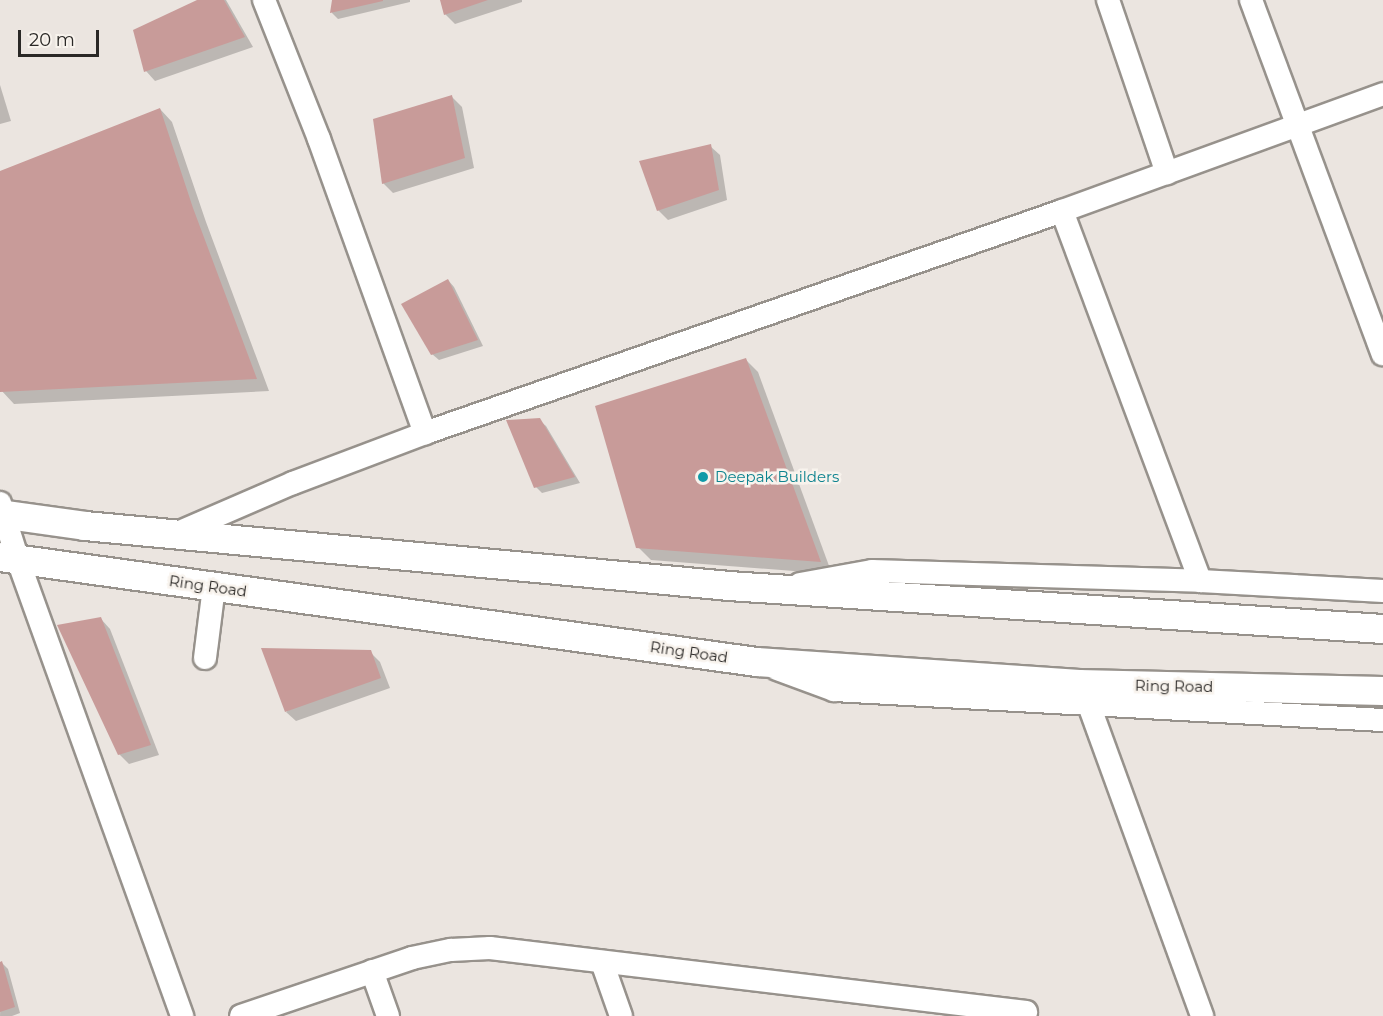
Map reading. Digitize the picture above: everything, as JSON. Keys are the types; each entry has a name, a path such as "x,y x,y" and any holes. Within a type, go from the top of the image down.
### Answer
{"street":[{"path":"264,0 319,139 425,433"},
{"path":"1108,0 1167,173"},
{"path":"1251,0 1383,354"},
{"path":"175,534 293,483 425,433 1062,211 1383,94"},
{"path":"1062,211 1200,581"},
{"path":"182,1016 9,558 1,510 175,534 772,589 1383,629"},
{"name":"Ring Road","path":"9,558 757,662 1079,684 1383,692"},
{"path":"772,589 872,571 1200,581 1383,591"},
{"path":"205,658 214,587"},
{"path":"757,662 834,690 1383,720"},
{"path":"1089,705 1202,1016"},
{"path":"241,1016 372,971 451,950 490,948 1026,1012"},
{"path":"602,962 621,1016"},
{"path":"372,971 388,1016"}],"building":[{"path":"197,0 224,0 245,37 144,72 133,30"},
{"path":"332,0 383,0 383,1 330,13"},
{"path":"440,0 488,0 444,15"},
{"path":"452,95 465,158 382,184 373,119"},
{"path":"160,108 193,208 257,379 0,392 0,171"},
{"path":"711,144 719,190 657,211 639,161"},
{"path":"448,279 478,340 431,355 401,304"},
{"name":"Deepak Builders","path":"746,358 821,562 636,548 595,406"},
{"path":"540,418 575,477 534,488 506,420"},
{"path":"101,617 151,745 118,755 57,625"},
{"path":"261,648 371,650 381,678 285,712"},
{"path":"2,961 15,1007 0,1012 0,962"}],"place":[{"name":"Deepak Builders","path":"703,477"}]}
